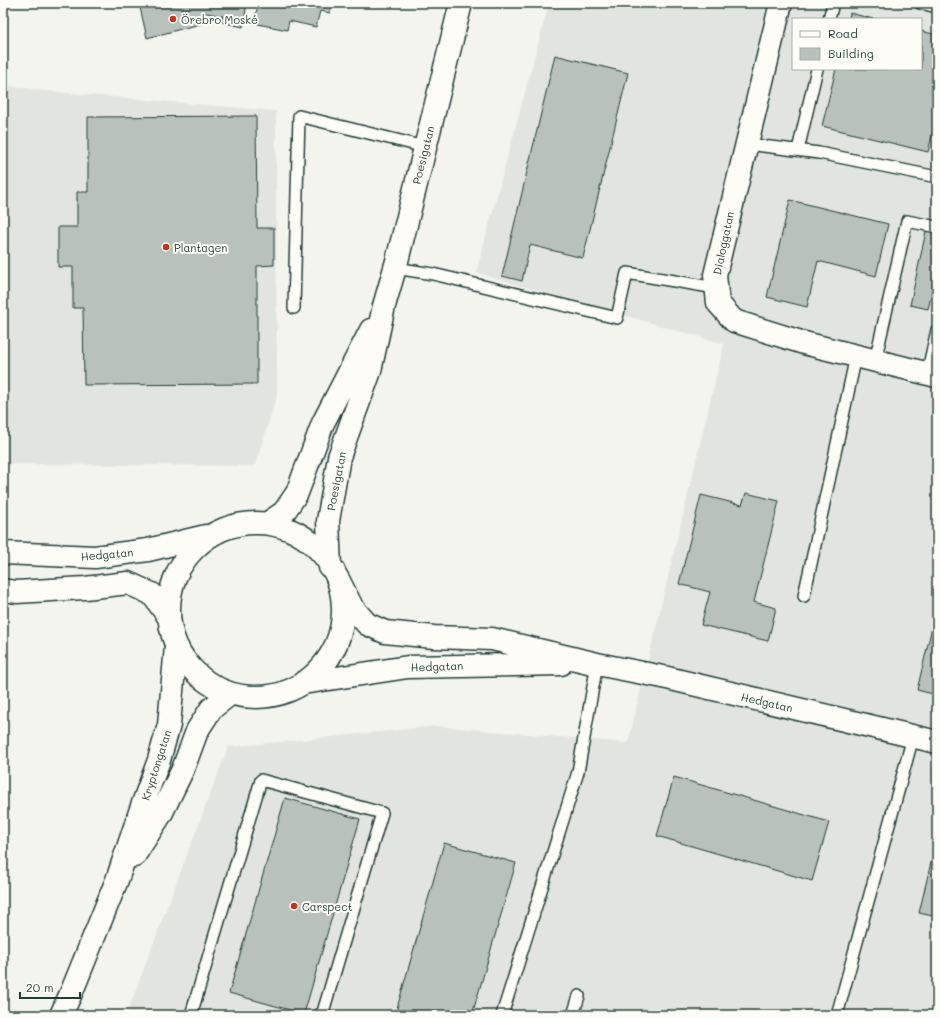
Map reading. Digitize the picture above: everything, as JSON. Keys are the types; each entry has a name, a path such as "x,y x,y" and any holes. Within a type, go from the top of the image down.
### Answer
{"street":[{"name":"Poesigatan","path":"303,683 324,664 338,641 343,618 334,573 328,521 339,457 370,372 384,306 395,268 461,3"},
{"name":"Dialoggatan","path":"780,3 715,275 718,303 734,321 804,343 932,375"},
{"name":"Poesigatan","path":"268,523 284,512 297,493 323,423 384,306"},
{"path":"168,616 173,582 187,555 210,536 235,525 268,523 300,535 324,556 334,573"},
{"name":"Hedgatan","path":"3,553 95,557 148,550 210,536"},
{"name":"Hedgatan","path":"334,573 352,607 367,624 385,632 434,637 492,639 597,664 663,677 937,742"},
{"path":"3,590 16,592 85,588 128,583 152,594 168,616 176,646 188,665 205,682 230,694 253,697 280,694 303,683"},
{"name":"Kryptongatan","path":"60,1015 72,991 118,880 142,806 159,760 169,725 176,646"},
{"name":"Hedgatan","path":"303,683 408,667 597,664"},
{"name":"Kryptongatan","path":"118,880 161,814 183,769 197,731 211,709 230,694"}],"lane":[{"path":"829,18 833,3"},
{"path":"920,3 937,7"},
{"path":"798,150 817,70"},
{"path":"294,308 299,116 425,147"},
{"path":"746,144 820,153 937,177"},
{"path":"804,596 866,358 907,221 937,227"},
{"path":"395,268 433,274 617,318 627,273 716,288"},
{"path":"932,375 937,330"},
{"path":"502,1015 578,772 597,664"},
{"path":"837,1015 913,737"},
{"path":"191,1015 261,780 382,813 323,1012 320,1015"},
{"path":"574,1015 579,996"}],"shaded area":[{"path":"549,3 937,3 937,1015 126,1015 228,747 437,726 628,743 724,344 476,273"},
{"path":"3,85 46,91 276,111 277,396 255,466 3,464"}],"building":[{"name":"Örebro Moské","path":"139,3 247,3 243,27 221,22 223,16 201,12 204,23 147,38"},
{"path":"259,3 332,3 330,13 320,11 316,27 289,21 287,30 253,23"},
{"path":"850,13 869,18 849,18"},
{"path":"922,31 937,35 937,115 928,152 822,126 836,70 922,70"},
{"path":"555,55 628,73 583,258 530,245 522,281 502,276"},
{"name":"Plantagen","path":"256,116 257,228 274,228 274,265 257,266 257,384 84,385 83,308 73,308 73,267 58,267 58,227 77,227 77,192 88,192 88,117"},
{"path":"790,200 888,224 876,276 818,261 807,307 767,297"},
{"path":"926,231 937,233 937,269 928,309 910,305"},
{"path":"746,493 779,501 754,602 776,608 768,641 701,625 710,592 679,584 701,495 742,505"},
{"path":"937,606 937,695 917,690"},
{"path":"674,777 829,822 812,881 657,836"},
{"name":"Carspect","path":"285,798 360,819 304,1014 229,993"},
{"path":"937,837 937,917 919,913"},
{"path":"444,843 516,863 472,1015 395,1015"},
{"path":"642,1011 657,1015 641,1015"}],"place":[{"name":"Örebro Moské","path":"173,19"},
{"name":"Plantagen","path":"166,247"},
{"name":"Carspect","path":"294,906"}]}
